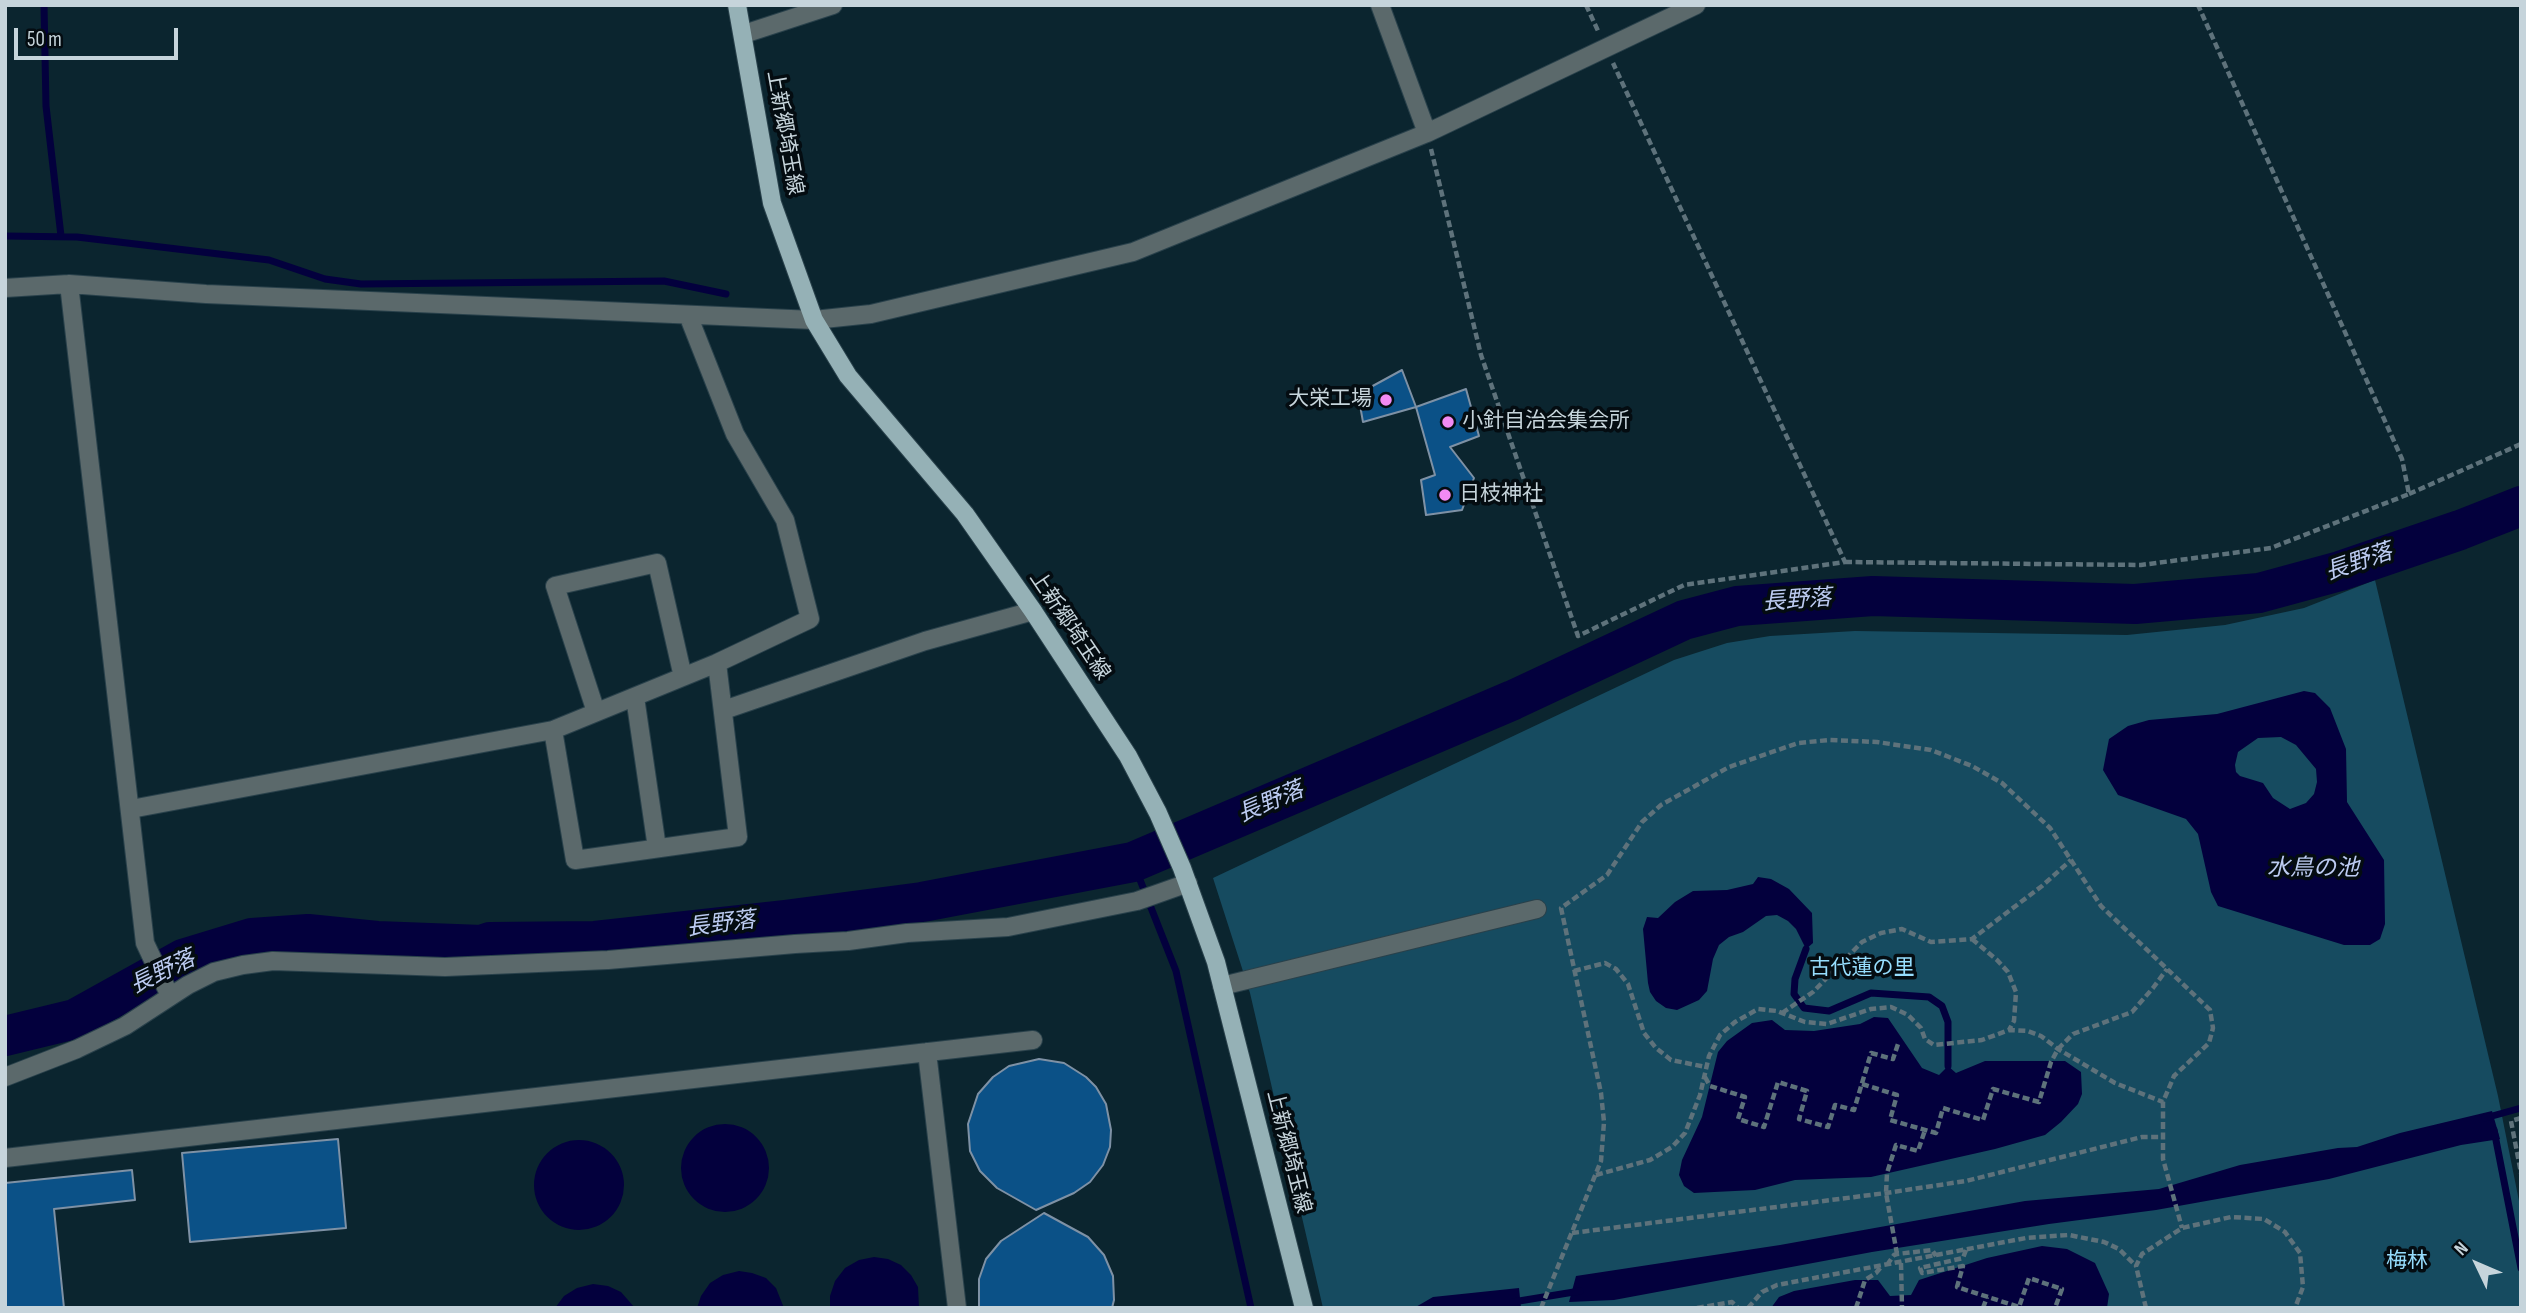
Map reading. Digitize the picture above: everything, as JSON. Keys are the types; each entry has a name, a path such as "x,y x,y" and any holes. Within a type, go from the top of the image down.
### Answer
{"main road":[{"name":"上新郷埼玉線","path":"737,5 772,203 814,320 848,376 965,514 1033,611 1128,756 1158,813 1185,876 1222,986 1304,1308"}],"street":[{"path":"744,34 833,5"},
{"path":"1380,5 1427,133"},
{"path":"7,283 69,284 219,295 814,320 871,314 1133,252 1427,133 1696,5"},
{"path":"69,284 145,943 167,992"},
{"path":"131,809 553,730 717,663 810,619 785,520 735,434 688,315"},
{"path":"596,712 555,586 657,564 683,677"},
{"path":"724,710 925,640 1033,611"},
{"path":"553,730 575,860 738,837 717,663"},
{"path":"635,696 657,848"},
{"path":"5,1077 77,1049 125,1026 167,992 214,972 273,961 445,967 608,960 1008,927 1137,901 1162,893 1185,876"},
{"path":"1222,986 1537,909"},
{"path":"5,1158 1033,1040"},
{"path":"927,1052 957,1308"}],"path":[{"path":"1586,5 1845,562"},
{"path":"2198,5 2402,459 2409,494"},
{"path":"1427,133 1481,355 1578,636 1685,585 1845,562 2141,565 2271,548 2409,494 2521,444"},
{"path":"1541,1308 1601,1161 1604,1122 1601,1093 1561,908 1607,875 1642,822 1661,805 1729,767 1798,743 1829,740 1931,750 1972,766 2002,783 2050,828 2101,906 2210,1010 2213,1028 2209,1043 2174,1076 2163,1102 2163,1159 2182,1228"},
{"path":"1782,1013 1812,992 1862,942 1881,933 1902,929 1931,942 1972,939 2042,886 2071,860"},
{"path":"1972,939 2008,972 2016,992 2014,1021 2010,1030"},
{"path":"1574,971 1605,963 1616,969 1628,984 1644,1033 1656,1048 1671,1059 1706,1067"},
{"path":"1862,1084 1897,1095 1890,1120 1936,1133 1943,1108 1983,1120 1993,1089 2039,1102 2057,1049 2073,1034 2132,1012 2167,969"},
{"path":"1595,1175 1650,1160 1672,1147 1685,1133 1700,1095 1709,1056 1720,1035 1758,1009 1782,1013 1805,1022 1828,1024 1871,1009 1892,1007 1908,1014 1921,1028 1925,1040 1934,1045 1982,1040 2010,1030 2028,1031 2041,1036 2057,1049 2115,1083 2163,1102"},
{"path":"1704,1076 1710,1086 1745,1097 1738,1119 1764,1127 1778,1082 1807,1091 1799,1119 1828,1127 1835,1105 1854,1110 1871,1053 1893,1059 1899,1041"},
{"path":"2521,1118 2511,1121 2521,1173"},
{"path":"1856,1308 1865,1280 1884,1266 1897,1251 1886,1193 1887,1173 1896,1145 1918,1152 1924,1130"},
{"path":"1572,1233 1966,1181 2141,1137 2162,1137"},
{"path":"2136,1266 2142,1254 2182,1228 2231,1217 2264,1219 2285,1232 2300,1253 2303,1287 2295,1308"},
{"path":"1748,1308 1762,1292 1777,1285 2026,1238 2069,1235 2104,1242 2119,1250 2136,1266 2146,1308"},
{"path":"1897,1251 1933,1250 1936,1256"},
{"path":"1920,1268 1964,1258 1966,1250"},
{"path":"1915,1260 1922,1273 1963,1267 1957,1287 2019,1307 2029,1278 2062,1289 2055,1308"},
{"path":"1901,1263 1902,1308"},
{"path":"1983,1308 1987,1297"},
{"path":"1697,1308 1732,1302 1738,1308"}],"green space":[{"name":"古代蓮の里","path":"2375,580 2498,1096 2521,1211 2521,1308 1323,1308 1250,993 1213,878 1674,660 1727,643 1770,636 1855,631 2127,635 2225,625 2304,608"}],"water":[{"name":"水鳥の池","path":"2304,691 2315,693 2330,708 2346,749 2347,802 2384,860 2385,924 2380,939 2370,945 2344,945 2218,906 2211,892 2198,834 2186,819 2118,795 2103,770 2109,739 2128,726 2149,720 2217,714","holes":["2281,737 2296,745 2316,769 2314,794 2306,803 2290,809 2273,798 2263,783 2240,776 2236,772 2238,752 2258,738"]},
{"path":"1758,877 1771,879 1789,889 1812,913 1813,943 1806,949 1796,929 1788,921 1777,915 1766,916 1719,945 1713,959 1707,991 1699,1000 1677,1010 1666,1008 1656,1001 1648,983 1643,929 1647,917 1658,918 1675,902 1693,891 1727,890 1753,884"},
{"path":"1874,1017 1888,1018 1922,1068 1939,1075 1948,1066 1956,1073 1985,1061 2065,1061 2081,1072 2082,1094 2078,1104 2045,1135 1995,1149 1871,1177 1795,1180 1755,1190 1694,1193 1684,1186 1679,1175 1682,1160 1702,1117 1718,1052 1727,1041 1752,1023 1772,1020 1785,1030 1814,1031 1860,1024"},
{"path":"2492,1111 2500,1139 2461,1145 2329,1179 2156,1210 1872,1252 1614,1300 1569,1302 1576,1276 1780,1245 2025,1201 2159,1189 2240,1165 2357,1147 2400,1133"},
{"path":"725,1124 742,1128 756,1137 765,1151 769,1168 765,1185 756,1199 742,1208 725,1212 708,1208 694,1199 685,1185 681,1168 685,1151 694,1137 708,1128"},
{"path":"579,1140 596,1144 611,1153 620,1168 624,1185 620,1202 611,1217 596,1226 579,1230 562,1226 547,1217 538,1202 534,1185 538,1168 547,1153 562,1144"},
{"path":"2042,1246 2067,1249 2095,1263 2109,1294 2107,1308 1771,1308 1779,1297 1794,1291 1855,1280 1878,1280 1890,1296 1911,1295 1919,1280 1987,1258"},
{"path":"874,1257 901,1265 911,1275 918,1287 919,1308 830,1308 830,1296 835,1281 845,1268 859,1260"},
{"path":"739,1271 766,1278 776,1288 784,1308 697,1308 710,1283 723,1275"},
{"path":"593,1284 608,1286 621,1292 635,1308 555,1308 564,1296 577,1288"},
{"path":"1519,1288 1521,1308 1414,1308 1433,1297"}],"building":[{"name":"大栄工場","path":"1402,370 1416,407 1363,422 1358,394"},
{"path":"1466,389 1479,436 1450,447 1474,478 1462,510 1426,515 1421,480 1435,475 1416,407"},
{"path":"1039,1059 1064,1063 1086,1077 1106,1104 1111,1130 1110,1147 1103,1165 1090,1182 1074,1193 1036,1210 997,1188 980,1171 970,1151 968,1124 978,1094 993,1077 1009,1066"},
{"path":"338,1139 346,1228 190,1242 182,1153"},
{"path":"132,1170 135,1200 54,1209 64,1308 5,1308 5,1183"},
{"path":"1044,1213 1088,1237 1104,1255 1113,1276 1112,1308 979,1308 979,1279 986,1259 1001,1241"}],"waterway":[{"path":"44,5 46,106 61,236"},
{"path":"5,236 77,237 269,260 325,279 361,284 664,281 726,294"},
{"name":"長野落","path":"5,1036 75,1019 183,959 252,938 308,934 377,941 482,945 490,942 595,941 922,902 1133,862 1513,700 1684,620 1737,606 1873,596 2135,604 2259,593 2340,571 2521,506"},
{"path":"1133,862 1176,971 1251,1308"},
{"path":"1806,949 1795,979 1794,994 1804,1008 1829,1011 1871,993 1929,997 1942,1006 1948,1022 1948,1066"},
{"path":"2485,1118 2521,1108"},
{"path":"2494,1130 2521,1268"},
{"path":"1513,1302 1580,1291"}],"place":[{"name":"大栄工場","path":"1386,400"},
{"name":"小針自治会集会所","path":"1448,422"},
{"name":"日枝神社","path":"1445,495"}],"park label":[{"name":"梅林","path":"2407,1262"}]}
